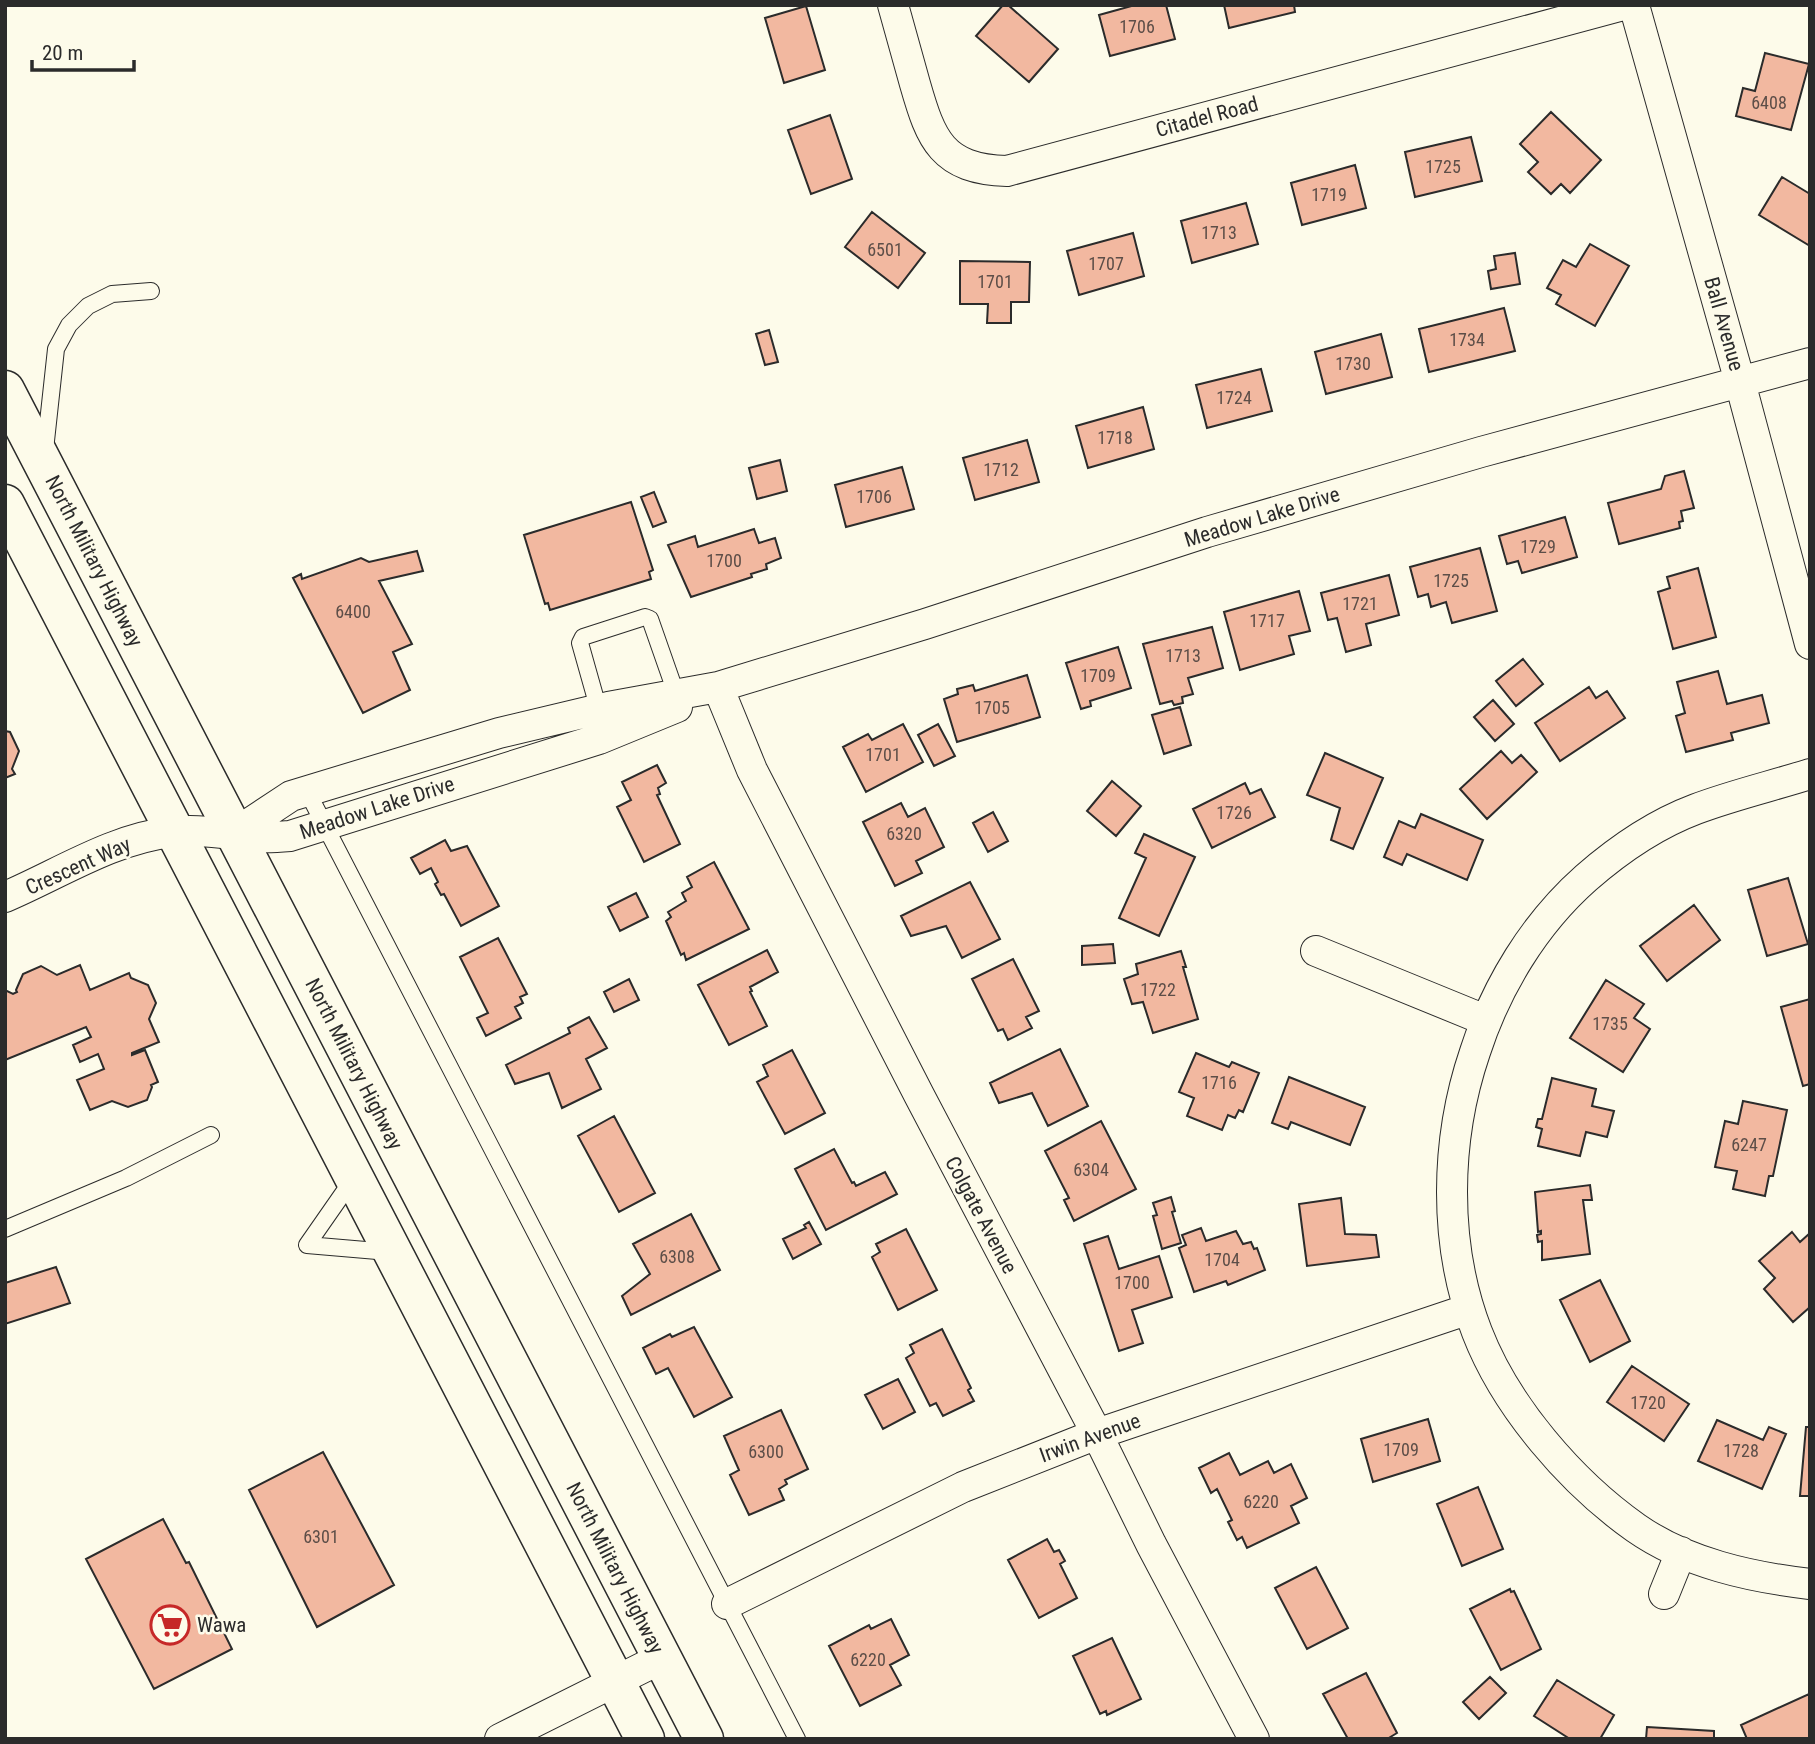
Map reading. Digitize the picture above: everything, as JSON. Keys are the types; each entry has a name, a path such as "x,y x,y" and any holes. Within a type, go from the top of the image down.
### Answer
{"main road":[{"name":"North Military Highway","path":"5,390 704,1739"},
{"path":"5,504 645,1739"}],"street":[{"name":"Citadel Road","path":"893,5 926,124 939,145 958,161 970,166 982,170 1007,171 1623,5"},
{"name":"Ball Avenue","path":"1634,5 1810,644"},
{"name":"Meadow Lake Drive","path":"235,833 259,838 290,836 325,826 603,723 1208,533 1480,452 1810,363"},
{"name":"Colgate Avenue","path":"718,687 752,770 1254,1739"},
{"name":"Meadow Lake Drive","path":"235,833 291,796 499,733 603,723"},
{"path":"1810,774 1696,808 1666,822 1628,845 1585,879 1547,919 1514,965 1485,1020 1465,1079 1455,1134 1452,1213 1457,1258 1478,1334 1507,1390 1544,1442 1588,1489 1638,1529 1681,1552 1715,1566 1767,1580 1810,1584"},
{"name":"Crescent Way","path":"5,897 118,845 157,834 175,831 235,833"},
{"path":"1316,951 1485,1020"},
{"name":"Irwin Avenue","path":"727,1604 963,1487 1097,1434 1469,1309"},
{"path":"1664,1594 1681,1552"},
{"path":"500,1739 662,1658"}],"lane":[{"path":"43,463 56,349 69,326 88,306 112,294 151,291"},
{"path":"603,723 579,643 583,637 645,617 650,620 679,700"},
{"path":"307,791 797,1739"},
{"path":"5,1229 125,1178 211,1135"},
{"path":"354,1177 307,1245 393,1252"}],"building":[{"path":"1003,5 1008,5 1058,49 1029,82 976,36"},
{"path":"1135,5 1166,5 1175,39 1110,56 1099,15"},
{"path":"1224,5 1294,5 1295,12 1229,28"},
{"path":"806,6 825,70 784,83 765,18"},
{"path":"1765,53 1809,64 1791,130 1736,116 1743,88 1755,91"},
{"path":"1551,112 1601,160 1570,193 1561,184 1551,194 1528,172 1538,162 1520,144"},
{"path":"830,115 852,179 811,194 788,130"},
{"path":"1471,137 1482,181 1415,197 1405,152"},
{"path":"1355,165 1366,208 1302,225 1291,183"},
{"path":"1782,177 1810,194 1810,246 1759,215"},
{"path":"1246,203 1258,244 1192,263 1181,221"},
{"path":"872,212 925,253 898,288 845,247"},
{"path":"1133,233 1144,276 1079,295 1067,251"},
{"path":"1590,244 1629,266 1595,326 1556,304 1561,295 1547,288 1563,260 1576,267"},
{"path":"1515,253 1520,284 1491,289 1488,271 1496,269 1494,256"},
{"path":"960,261 1030,262 1029,302 1011,302 1011,323 987,323 988,304 960,304"},
{"path":"1504,308 1515,351 1429,372 1419,329"},
{"path":"769,330 778,362 765,365 756,334"},
{"path":"1381,334 1392,377 1326,394 1315,352"},
{"path":"1261,369 1272,411 1207,428 1196,385"},
{"path":"1143,407 1154,449 1088,468 1076,426"},
{"path":"1027,440 1039,482 975,500 963,458"},
{"path":"780,460 787,491 757,499 749,468"},
{"path":"902,467 914,509 846,527 835,485"},
{"path":"1684,471 1694,508 1681,511 1683,521 1679,522 1680,528 1619,544 1608,503 1661,489 1665,476"},
{"path":"654,492 666,522 653,527 641,497"},
{"path":"631,502 653,570 649,572 651,579 550,610 548,603 545,604 524,535"},
{"path":"1565,517 1577,557 1522,573 1518,561 1507,564 1499,536"},
{"path":"754,529 759,543 775,538 781,558 766,564 767,569 751,574 752,577 691,597 668,545 695,536 698,547"},
{"path":"1480,548 1497,611 1452,623 1446,602 1431,607 1428,594 1418,597 1410,567"},
{"path":"417,551 423,571 379,581 412,644 393,652 410,690 363,713 293,578 301,574 302,579 361,558 369,562"},
{"path":"1698,568 1716,637 1673,649 1658,592 1670,588 1667,577"},
{"path":"1389,575 1399,615 1366,624 1371,645 1346,652 1337,618 1328,620 1321,593"},
{"path":"1299,591 1310,631 1289,636 1294,654 1240,670 1224,612"},
{"path":"1212,627 1223,668 1188,678 1193,694 1182,697 1183,703 1174,705 1172,701 1160,704 1143,644"},
{"path":"1118,647 1131,688 1090,701 1091,706 1081,709 1066,663"},
{"path":"1523,659 1543,684 1516,706 1496,681"},
{"path":"1718,671 1727,704 1762,695 1769,723 1731,733 1733,740 1686,752 1676,716 1685,713 1677,682"},
{"path":"1027,675 1040,717 957,742 944,699 958,694 957,689 973,685 975,691"},
{"path":"1589,687 1596,698 1607,691 1625,718 1560,761 1535,723"},
{"path":"1493,700 1514,724 1495,741 1474,717"},
{"path":"1180,707 1191,745 1164,754 1152,715"},
{"path":"903,724 923,762 866,792 843,747 868,734 872,740"},
{"path":"938,724 955,756 934,766 918,735"},
{"path":"5,731 10,732 19,751 12,769 15,774 5,778"},
{"path":"1501,751 1512,763 1521,755 1537,772 1487,819 1460,789"},
{"path":"1325,753 1383,778 1353,849 1331,840 1340,808 1307,795"},
{"path":"657,765 666,783 658,788 660,794 657,795 680,844 644,862 617,807 631,800 622,782"},
{"path":"1112,781 1141,806 1116,836 1087,811"},
{"path":"1245,783 1250,794 1261,789 1275,817 1212,848 1193,809"},
{"path":"901,803 908,817 925,808 944,847 916,861 922,873 895,886 863,822"},
{"path":"993,812 1008,841 988,852 973,823"},
{"path":"1421,814 1483,840 1467,880 1407,854 1402,865 1384,857 1399,821 1415,828"},
{"path":"1144,834 1195,857 1159,936 1119,918 1146,858 1135,853"},
{"path":"445,840 451,851 467,846 499,906 461,926 444,894 441,895 435,884 438,882 431,868 420,874 411,858"},
{"path":"714,862 749,929 686,960 684,953 681,955 666,921 671,917 668,912 686,901 682,893 692,887 687,877"},
{"path":"1788,878 1808,944 1767,956 1748,890"},
{"path":"970,882 1000,939 962,958 946,926 911,936 901,916"},
{"path":"636,893 648,917 620,931 608,907"},
{"path":"1694,905 1720,940 1667,981 1640,946"},
{"path":"498,938 527,994 520,997 523,1003 515,1007 521,1018 486,1036 477,1018 488,1013 460,957"},
{"path":"1113,944 1115,963 1082,965 1082,946"},
{"path":"767,950 778,972 750,987 750,992 767,1026 729,1045 698,985"},
{"path":"1181,951 1198,1019 1153,1033 1143,1002 1132,1004 1124,979 1138,974 1136,964"},
{"path":"1013,959 1039,1011 1026,1017 1032,1028 1008,1040 1003,1029 998,1031 972,979"},
{"path":"80,965 90,990 129,973 131,978 148,985 156,1003 149,1019 159,1042 132,1053 145,1050 158,1082 151,1085 147,1100 128,1107 112,1101 90,1110 77,1080 104,1069 98,1054 80,1062 73,1045 91,1037 86,1027 5,1060 5,990 13,994 17,992 23,974 41,966 57,975"},
{"path":"629,979 639,1000 614,1012 604,992"},
{"path":"1606,980 1644,1004 1634,1018 1650,1029 1623,1072 1570,1038"},
{"path":"1810,999 1810,1084 1803,1086 1781,1007"},
{"path":"589,1017 607,1048 586,1059 601,1089 562,1108 549,1073 515,1084 506,1065 570,1033 568,1028"},
{"path":"1060,1049 1088,1106 1048,1126 1032,1093 999,1103 990,1083"},
{"path":"792,1050 825,1113 785,1134 757,1082 768,1076 763,1065"},
{"path":"1196,1053 1229,1067 1232,1062 1259,1073 1243,1112 1239,1110 1235,1118 1228,1115 1222,1130 1187,1116 1194,1098 1179,1092"},
{"path":"1289,1077 1365,1107 1350,1145 1291,1122 1288,1129 1272,1123"},
{"path":"1552,1078 1596,1089 1592,1106 1614,1111 1607,1137 1586,1132 1580,1156 1538,1146 1542,1129 1536,1127 1538,1119 1542,1119"},
{"path":"1743,1101 1787,1110 1773,1176 1769,1176 1765,1196 1733,1189 1737,1171 1715,1167 1725,1121 1738,1124"},
{"path":"614,1116 655,1193 619,1212 578,1136"},
{"path":"1101,1121 1136,1189 1074,1221 1064,1200 1069,1198 1045,1151"},
{"path":"834,1149 856,1186 885,1172 897,1194 826,1230 795,1169"},
{"path":"1590,1185 1592,1200 1583,1200 1590,1254 1542,1260 1542,1241 1538,1242 1537,1235 1541,1234 1541,1231 1538,1232 1535,1192"},
{"path":"1171,1197 1175,1211 1172,1212 1181,1243 1162,1249 1153,1216 1157,1215 1153,1203"},
{"path":"1341,1198 1345,1234 1376,1235 1379,1257 1307,1266 1299,1204"},
{"path":"691,1214 720,1270 631,1315 622,1296 650,1274 633,1244"},
{"path":"809,1222 821,1244 793,1259 783,1239 806,1228 804,1225"},
{"path":"1201,1228 1206,1241 1236,1231 1243,1244 1251,1242 1254,1249 1257,1248 1265,1270 1228,1285 1226,1281 1194,1292 1179,1248 1186,1245 1182,1235"},
{"path":"906,1229 937,1290 898,1310 872,1257 880,1252 876,1244"},
{"path":"1792,1232 1800,1242 1810,1233 1810,1307 1793,1322 1764,1289 1775,1278 1759,1261"},
{"path":"1108,1236 1119,1269 1159,1256 1172,1297 1132,1310 1143,1343 1119,1351 1084,1244"},
{"path":"56,1267 70,1303 5,1324 5,1283"},
{"path":"1600,1280 1630,1341 1590,1362 1560,1300"},
{"path":"694,1327 732,1397 694,1417 668,1368 656,1374 643,1348 670,1334 672,1337"},
{"path":"942,1329 971,1388 968,1390 974,1401 943,1416 936,1403 930,1406 906,1358 914,1353 910,1345"},
{"path":"1632,1366 1689,1404 1664,1441 1607,1402"},
{"path":"898,1379 915,1412 883,1429 865,1395"},
{"path":"781,1410 808,1469 785,1480 787,1484 779,1489 784,1500 749,1515 730,1475 739,1470 724,1436"},
{"path":"1428,1419 1440,1461 1373,1482 1361,1439"},
{"path":"1717,1420 1763,1440 1769,1427 1786,1434 1762,1489 1698,1461"},
{"path":"1806,1427 1810,1427 1810,1496 1800,1496"},
{"name":"Wawa","path":"323,1452 394,1585 317,1627 249,1490"},
{"path":"1229,1453 1240,1475 1268,1461 1274,1473 1291,1464 1307,1498 1291,1506 1299,1523 1247,1548 1242,1537 1237,1540 1228,1522 1232,1520 1217,1489 1211,1493 1199,1468"},
{"path":"1478,1487 1503,1549 1462,1566 1437,1504"},
{"name":"Wawa","path":"163,1519 186,1563 189,1562 232,1649 154,1689 86,1559"},
{"path":"1047,1539 1054,1552 1059,1550 1065,1561 1060,1564 1077,1598 1039,1618 1008,1560"},
{"path":"1316,1567 1348,1628 1307,1649 1275,1588"},
{"path":"1510,1589 1511,1592 1514,1591 1541,1649 1501,1670 1470,1609"},
{"path":"891,1619 909,1655 890,1665 901,1685 860,1706 829,1646 869,1625 871,1629"},
{"path":"1112,1638 1141,1699 1107,1715 1106,1711 1100,1714 1073,1656"},
{"path":"1366,1673 1397,1733 1387,1739 1348,1739 1323,1694"},
{"path":"1490,1677 1506,1693 1479,1719 1463,1702"},
{"path":"1557,1680 1614,1715 1600,1739 1570,1739 1534,1716"},
{"path":"1809,1694 1810,1739 1747,1739 1741,1725"},
{"path":"1647,1727 1714,1731 1714,1739 1646,1739"}],"place":[{"name":"Wawa","path":"170,1625"}]}
